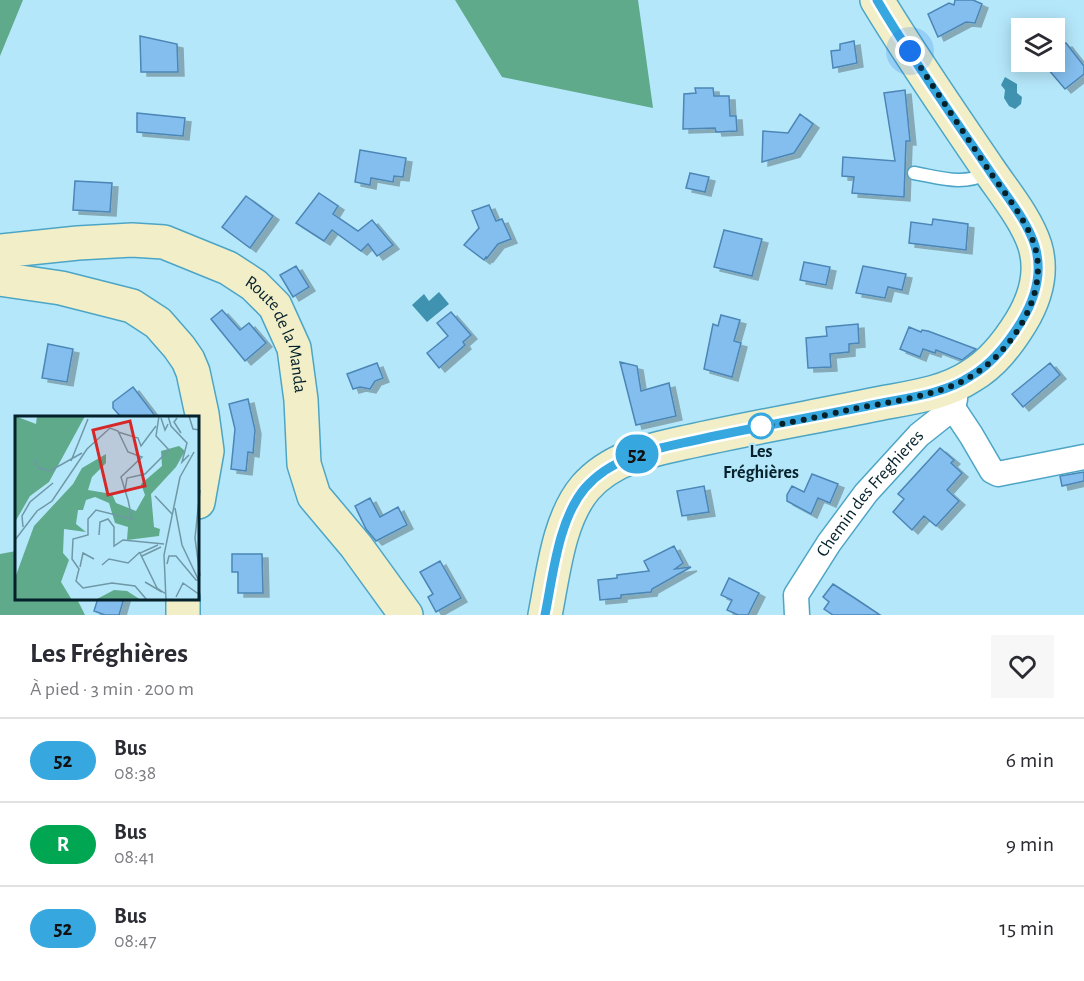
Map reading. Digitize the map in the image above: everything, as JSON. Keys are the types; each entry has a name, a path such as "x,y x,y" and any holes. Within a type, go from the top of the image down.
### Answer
{"main road":[{"path":"545,615 559,544 569,518 585,488 608,468 633,455 746,429 913,397 954,396 1003,348 1031,305 1037,282 1038,263 1034,244 1004,190 877,0"},
{"name":"Route de la Manda","path":"0,251 132,240 164,242 228,268 255,285 275,306 294,348 300,390 304,464 314,496 356,546 406,615"},
{"path":"0,279 61,288 132,306 158,323 180,347 188,360 196,384 207,451 200,491"}],"street":[{"path":"954,396 971,435 992,471 998,474 1084,457"},
{"name":"Chemin des Freghieres","path":"797,615 796,596 829,543 866,493 954,396"}],"lane":[{"path":"914,173 957,181 975,180 990,172"}],"green space":[{"path":"0,0 23,0 0,56"},
{"path":"455,0 638,0 653,108 502,77"},
{"path":"15,551 15,600 78,600 85,615 0,615 0,554"}],"water":[{"path":"1005,77 1017,84 1017,93 1022,97 1021,104 1015,109 1009,106 1004,98 1005,90 1001,85"},
{"path":"439,292 449,304 427,322 412,305 424,294 429,301"}],"building":[{"path":"955,0 973,0 982,4 975,23 966,22 938,37 928,14 949,3 954,5"},
{"path":"140,36 177,44 178,72 141,72"},
{"path":"854,41 857,63 833,68 831,51 840,50 840,44"},
{"path":"1065,43 1084,66 1084,74 1065,89 1051,72 1065,72"},
{"path":"695,88 713,88 714,96 729,96 730,116 736,116 737,131 716,132 715,128 683,129 684,94 696,93"},
{"path":"905,90 910,141 906,141 904,197 852,193 854,177 842,176 843,157 895,161 884,93"},
{"path":"137,113 185,118 183,136 137,132"},
{"path":"800,114 813,124 794,153 762,162 763,131 788,133"},
{"path":"360,150 406,158 403,177 394,176 393,182 371,178 370,185 355,182"},
{"path":"690,173 709,177 705,192 686,188"},
{"path":"75,181 112,183 110,212 73,210"},
{"path":"319,193 338,206 333,214 358,231 372,220 393,245 377,256 368,244 361,251 332,230 324,241 296,223"},
{"path":"246,196 273,216 250,248 222,227"},
{"path":"489,205 496,221 502,219 511,239 498,244 484,260 464,245 479,228 472,211"},
{"path":"933,219 968,224 966,250 909,243 911,222 932,225"},
{"path":"724,230 762,239 752,276 714,267"},
{"path":"804,262 830,267 826,285 800,280"},
{"path":"296,266 309,287 293,297 280,275"},
{"path":"863,266 906,274 902,290 888,287 885,298 856,293"},
{"path":"222,310 240,330 249,323 266,343 245,361 211,319"},
{"path":"451,312 471,335 463,342 465,345 439,368 427,353 448,336 437,323"},
{"path":"721,315 740,320 734,341 741,343 732,377 704,369 713,324 718,326"},
{"path":"858,324 859,343 849,344 849,352 830,354 831,367 808,368 806,338 827,336 826,327"},
{"path":"909,327 921,332 922,330 928,331 976,349 962,360 936,350 935,353 923,349 920,357 900,349"},
{"path":"48,344 73,349 67,382 42,378"},
{"path":"620,362 637,366 641,391 669,383 676,416 636,425"},
{"path":"377,363 383,378 375,381 370,389 360,387 353,389 347,374"},
{"path":"1050,363 1060,375 1023,407 1012,394"},
{"path":"133,387 155,416 120,416 113,408 113,402"},
{"path":"248,399 255,430 253,453 248,452 246,471 231,469 235,429 229,404"},
{"path":"940,448 954,460 951,463 962,473 947,490 959,501 936,526 924,516 912,530 893,512 904,499 898,494"},
{"path":"1084,472 1084,481 1062,486 1060,476"},
{"path":"812,474 838,484 830,503 818,498 811,514 787,501 787,495 792,486 804,492"},
{"path":"704,486 709,512 682,516 677,491"},
{"path":"370,498 380,517 398,507 407,525 376,541 366,529 355,506"},
{"path":"674,546 683,563 675,569 691,567 652,589 651,592 600,600 598,580 649,571 644,561"},
{"path":"232,554 262,554 263,593 238,593 238,572 232,572"},
{"path":"440,561 461,598 436,612 428,597 433,594 420,572"},
{"path":"729,578 759,593 748,615 738,615 727,610 732,600 721,595"},
{"path":"833,584 880,615 833,615 824,609 829,602 823,597"},
{"path":"97,600 123,600 119,615 105,615 94,611"}],"bus line":[{"name":"52","path":"545,615 559,544 565,526 585,488 608,468 633,455 651,450 913,397 956,384 969,378 992,360 1023,320 1031,305 1039,270 1034,244 1004,190 877,0"}],"place":[{"name":"Les Fréghières","path":"761,426"}],"route":[{"path":"761,426 913,397 956,384 969,378 992,360 1013,335 1031,305 1039,270 1034,244 1004,190 910,51"}]}
